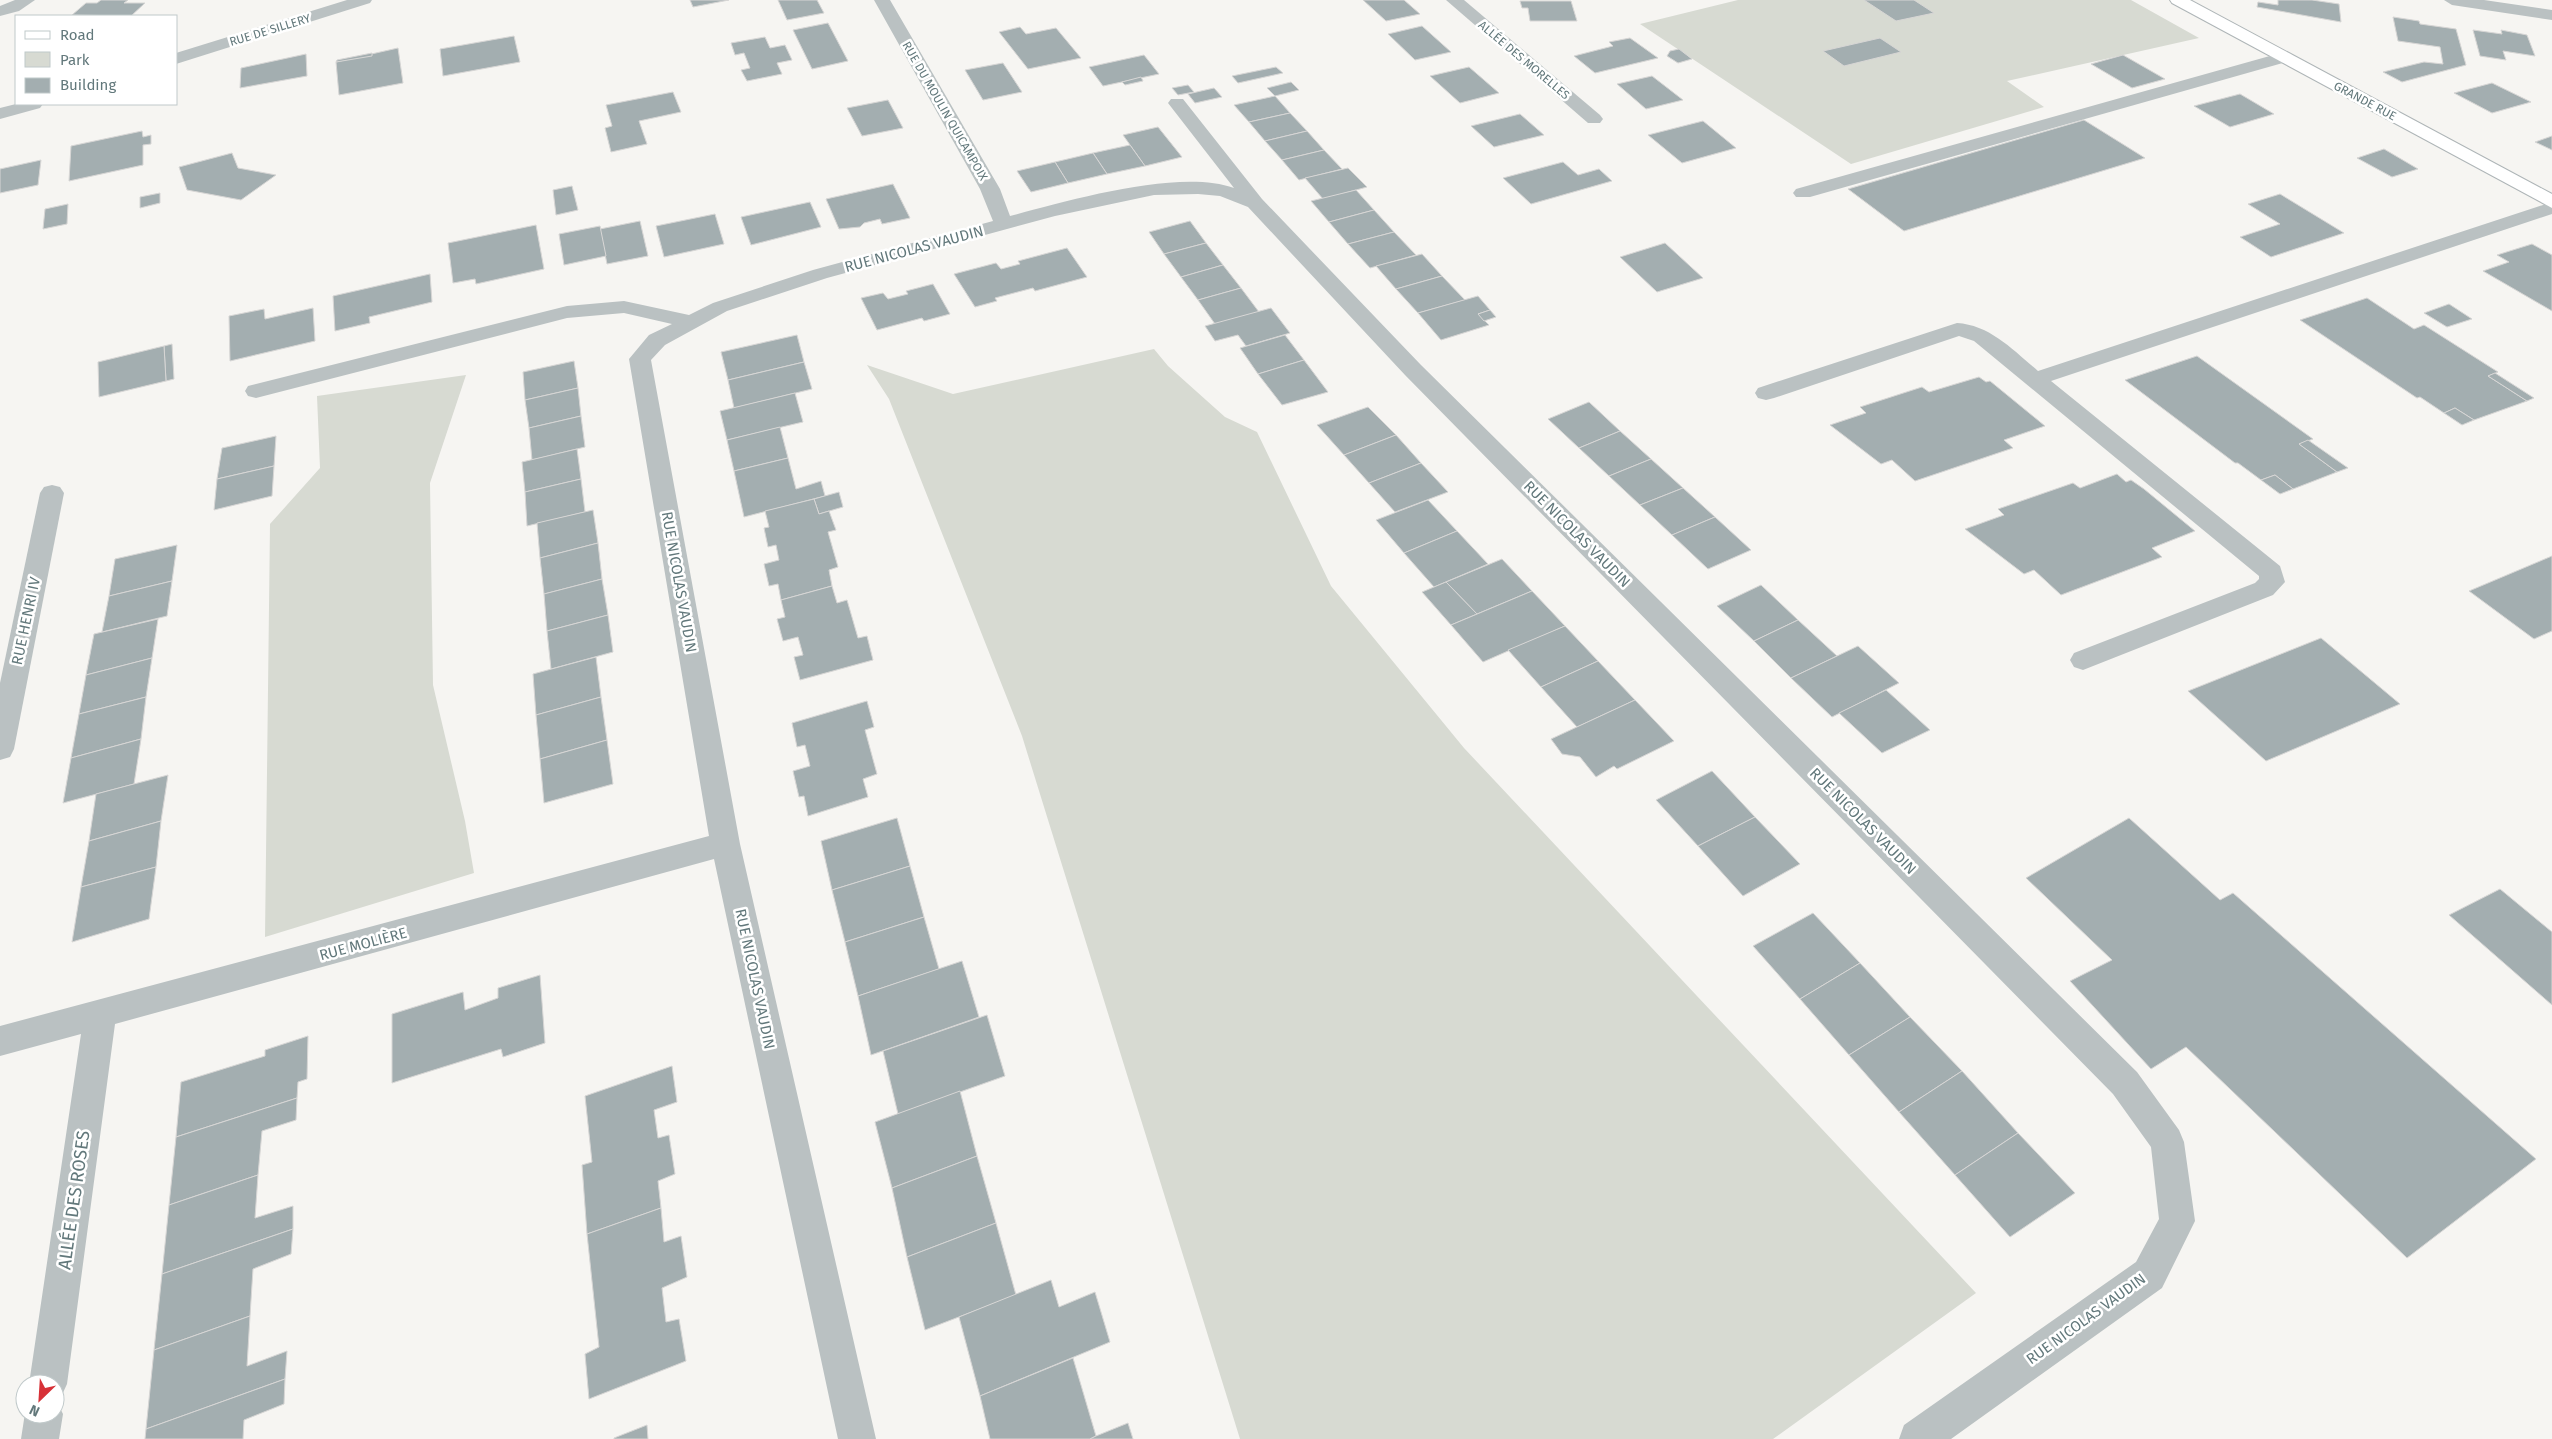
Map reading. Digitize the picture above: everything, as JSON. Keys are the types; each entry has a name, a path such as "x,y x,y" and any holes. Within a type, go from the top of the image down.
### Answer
{"main road":[{"name":"GRANDE RUE","path":"2178,0 2552,202"}],"street":[{"path":"0,11 13,8 28,0"},
{"name":"RUE DE SILLERY","path":"178,58 364,0"},
{"name":"RUE DU MOULIN QUICAMPOIX","path":"882,0 990,189 1004,225"},
{"name":"ALLÉE DES MORELLES","path":"1454,0 1594,119"},
{"path":"2452,0 2552,15"},
{"path":"1803,193 2284,57"},
{"name":"RUE NICOLAS VAUDIN","path":"1177,103 1255,203 1413,370 2125,1083 2167,1142 2177,1221 2149,1275 1918,1439"},
{"path":"0,114 31,105"},
{"name":"RUE NICOLAS VAUDIN","path":"857,1439 725,844 640,359 657,340 720,307 820,274 1052,211 1154,189 1198,188 1222,191 1255,203"},
{"path":"2035,379 2552,208"},
{"path":"256,391 567,312 624,307 689,322"},
{"path":"1766,393 1957,329 1970,330 1982,336 2271,572 2272,582 2264,589 2083,660"},
{"name":"RUE HENRI IV","path":"0,749 52,493"},
{"name":"RUE MOLIÈRE","path":"0,1041 100,1016 725,844"},
{"name":"ALLÉE DES ROSES","path":"49,1374 100,1016"},
{"path":"40,1439 42,1424"}],"green space":[{"path":"1738,0 2131,0 2199,38 2007,81 2044,107 1851,164 1640,24"},
{"path":"1154,349 1168,366 1225,417 1257,432 1331,586 1464,748 1976,1293 1773,1439 1240,1439 1022,736 889,399 867,365 953,394"},
{"path":"466,375 430,483 433,685 465,821 474,873 265,937 270,524 320,468 317,396"}],"building":[{"path":"101,0 128,0 124,3 145,3 132,15 72,15 86,3 97,3"},
{"path":"690,0 729,0 693,7"},
{"path":"778,0 817,0 824,13 787,20"},
{"path":"1363,0 1404,0 1420,14 1386,21"},
{"path":"1864,0 1914,0 1934,13 1896,21"},
{"path":"2278,0 2312,0 2339,4 2341,22 2257,7 2258,2 2278,5"},
{"path":"1520,1 1571,1 1577,21 1530,21 1528,8 1522,8"},
{"path":"2393,17 2419,21 2420,24 2456,29 2466,65 2402,82 2383,72 2424,62 2443,64 2440,47 2398,41"},
{"path":"828,23 848,61 812,69 793,30"},
{"path":"1422,26 1451,52 1415,60 1388,34"},
{"path":"1020,27 1026,34 1056,28 1081,58 1028,69 999,32"},
{"path":"2473,30 2502,34 2501,30 2527,35 2535,56 2503,51 2506,60 2480,56"},
{"path":"514,36 520,62 443,76 440,49"},
{"path":"765,37 770,48 785,45 792,60 777,63 782,74 747,81 741,70 750,68 744,53 735,55 731,43"},
{"path":"1630,38 1658,58 1595,73 1574,56 1613,46 1609,42"},
{"path":"1880,38 1901,52 1844,66 1823,51"},
{"path":"398,48 403,83 339,95 336,62"},
{"path":"1679,49 1692,59 1678,63 1667,56 1670,51"},
{"path":"372,53 372,56 336,62 337,60"},
{"path":"306,54 307,76 240,88 241,68"},
{"path":"1144,55 1159,74 1103,86 1089,67"},
{"path":"2123,55 2165,79 2132,88 2091,64"},
{"path":"1003,63 1022,92 983,100 965,70"},
{"path":"1276,67 1283,73 1238,83 1232,76"},
{"path":"1469,67 1499,93 1460,103 1430,76"},
{"path":"1652,76 1683,100 1646,109 1617,84"},
{"path":"1141,77 1143,81 1125,85 1122,82"},
{"path":"1291,82 1299,90 1275,96 1267,88"},
{"path":"2492,83 2531,102 2492,113 2454,93"},
{"path":"1188,85 1194,92 1178,95 1172,88"},
{"path":"1214,88 1222,97 1195,103 1188,94"},
{"path":"673,92 681,112 639,121 647,144 611,152 605,128 612,126 606,105"},
{"path":"2240,94 2274,114 2230,127 2194,106"},
{"path":"1275,96 1290,113 1249,122 1234,105"},
{"path":"888,100 903,128 862,136 847,108"},
{"path":"1290,113 1307,131 1265,141 1249,122"},
{"path":"1520,114 1544,135 1494,147 1471,126"},
{"path":"2084,120 2145,158 1904,231 1848,189"},
{"path":"1703,121 1736,148 1682,163 1648,135"},
{"path":"1158,127 1182,157 1145,166 1123,135"},
{"path":"142,131 143,137 151,135 151,144 143,145 143,165 69,181 71,146"},
{"path":"1307,131 1324,150 1282,160 1265,141"},
{"path":"2552,136 2552,150 2535,142"},
{"path":"1130,145 1145,166 1107,174 1093,153"},
{"path":"2384,149 2418,169 2392,177 2357,158"},
{"path":"1324,150 1342,169 1299,180 1282,160"},
{"path":"232,153 238,168 276,175 241,200 187,190 179,167"},
{"path":"1093,153 1107,174 1068,183 1055,162"},
{"path":"41,160 38,185 0,193 0,169"},
{"path":"1055,162 1068,183 1031,192 1017,171"},
{"path":"1563,162 1578,175 1599,169 1612,181 1531,204 1503,178"},
{"path":"1348,168 1367,187 1323,199 1305,178"},
{"path":"893,184 910,218 882,224 880,219 864,223 860,227 839,229 826,199"},
{"path":"572,186 578,210 556,215 553,190"},
{"path":"1356,190 1374,210 1329,222 1311,201"},
{"path":"160,193 160,203 140,208 140,197"},
{"path":"2280,194 2344,233 2271,257 2240,237 2280,224 2248,204"},
{"path":"810,202 821,227 751,245 741,217"},
{"path":"68,204 67,224 43,229 45,209"},
{"path":"1374,210 1394,232 1348,244 1329,222"},
{"path":"715,214 724,244 664,257 656,226"},
{"path":"640,221 648,256 607,264 600,229"},
{"path":"1190,221 1206,243 1164,254 1149,232"},
{"path":"536,225 544,269 476,284 475,279 453,283 448,243"},
{"path":"600,226 606,256 564,265 559,234"},
{"path":"1394,232 1416,255 1370,268 1348,244"},
{"path":"1206,243 1223,265 1181,277 1164,254"},
{"path":"1665,243 1703,278 1657,292 1620,257"},
{"path":"2532,244 2552,255 2552,311 2483,271 2509,262 2497,255"},
{"path":"1067,248 1087,277 1035,291 1033,288 995,298 997,301 975,307 954,274 996,263 1001,269 1020,264 1018,261"},
{"path":"1422,254 1442,276 1396,289 1376,266"},
{"path":"1223,265 1241,288 1198,300 1181,277"},
{"path":"430,274 432,302 369,317 370,323 335,331 333,296"},
{"path":"1442,276 1465,300 1418,313 1396,289"},
{"path":"933,284 950,314 924,321 922,318 877,330 861,298 883,293 888,299 908,294 906,291"},
{"path":"1241,288 1259,312 1215,324 1198,300"},
{"path":"1478,296 1490,310 1478,314 1489,325 1441,340 1418,313"},
{"path":"2367,298 2414,329 2424,325 2498,372 2488,376 2527,401 2474,420 2455,408 2444,413 2420,397 2417,398 2300,320"},
{"path":"2449,304 2472,319 2447,327 2424,313"},
{"path":"313,308 315,341 230,361 229,316 264,309 265,319"},
{"path":"1271,308 1290,333 1246,346 1238,335 1215,341 1205,326"},
{"path":"1490,310 1496,317 1484,321 1478,314"},
{"path":"797,335 804,362 728,380 721,352"},
{"path":"1285,335 1304,360 1258,374 1240,348"},
{"path":"172,344 174,379 166,381 164,346"},
{"path":"164,346 166,381 99,397 98,362"},
{"path":"2197,356 2313,439 2299,444 2337,472 2293,489 2275,475 2261,480 2238,463 2235,463 2125,380"},
{"path":"1304,360 1328,392 1282,405 1258,374"},
{"path":"574,361 578,388 525,400 523,372"},
{"path":"804,362 812,389 734,408 728,380"},
{"path":"2495,373 2534,398 2527,401 2488,376"},
{"path":"1979,377 1986,382 1990,381 2045,426 2004,440 2013,448 1915,481 1892,460 1881,464 1830,425 1866,413 1860,407 1922,387 1929,392"},
{"path":"578,388 581,416 529,428 525,400"},
{"path":"795,393 803,422 727,440 720,411"},
{"path":"1589,402 1620,431 1579,448 1548,419"},
{"path":"1368,407 1396,435 1344,455 1317,425"},
{"path":"2455,408 2474,420 2462,425 2444,413"},
{"path":"581,416 585,447 532,460 529,428"},
{"path":"780,427 788,458 734,471 727,440"},
{"path":"1620,431 1651,459 1609,476 1579,448"},
{"path":"1396,435 1421,463 1369,483 1344,455"},
{"path":"276,436 274,466 217,479 222,448"},
{"path":"2308,440 2348,468 2337,472 2299,444"},
{"path":"577,449 581,479 525,492 522,462"},
{"path":"788,458 796,489 821,481 825,496 744,517 734,471"},
{"path":"1651,459 1683,488 1640,505 1609,476"},
{"path":"1421,463 1448,492 1395,512 1369,483"},
{"path":"274,466 272,496 214,510 217,479"},
{"path":"2117,474 2126,482 2131,480 2144,489 2195,531 2152,548 2162,557 2061,595 2034,570 2024,574 1965,529 2004,515 1998,509 2073,483 2080,488"},
{"path":"2275,475 2293,489 2280,494 2261,480"},
{"path":"581,479 585,512 527,526 525,492"},
{"path":"1683,488 1715,517 1672,535 1640,505"},
{"path":"839,492 843,507 819,514 814,499"},
{"path":"814,499 819,514 829,511 836,530 828,532 838,567 829,570 832,586 781,600 778,584 769,586 764,564 779,560 776,545 768,547 764,528 769,527 765,511"},
{"path":"1428,500 1457,531 1404,553 1376,520"},
{"path":"593,510 598,543 540,558 537,523"},
{"path":"1715,517 1751,550 1708,569 1672,535"},
{"path":"1457,531 1488,564 1434,587 1404,553"},
{"path":"598,543 602,579 544,594 540,558"},
{"path":"177,545 172,581 109,596 115,559"},
{"path":"2552,556 2552,631 2534,639 2469,591"},
{"path":"1502,559 1532,591 1477,614 1446,582"},
{"path":"602,579 608,615 547,631 544,594"},
{"path":"172,581 167,616 102,632 109,596"},
{"path":"1446,582 1477,614 1451,625 1422,592"},
{"path":"1761,585 1798,620 1754,641 1717,606"},
{"path":"832,586 837,603 847,600 858,638 867,636 873,660 800,680 794,657 803,655 798,637 783,641 777,619 785,617 781,600"},
{"path":"1532,591 1565,626 1483,662 1451,625"},
{"path":"608,615 613,652 551,669 547,631"},
{"path":"158,619 152,658 86,675 94,634"},
{"path":"1798,620 1837,656 1791,678 1754,641"},
{"path":"1565,626 1598,661 1541,687 1508,650"},
{"path":"2321,638 2400,704 2266,761 2188,691"},
{"path":"1858,646 1899,683 1832,717 1791,678"},
{"path":"596,657 601,697 536,715 533,674"},
{"path":"152,658 146,697 79,714 86,675"},
{"path":"1598,661 1635,700 1577,727 1541,687"},
{"path":"1886,690 1930,730 1882,753 1839,713"},
{"path":"146,697 141,739 71,758 79,714"},
{"path":"601,697 607,740 540,759 536,715"},
{"path":"1635,700 1674,741 1617,769 1614,766 1596,777 1580,757 1562,754 1551,739"},
{"path":"867,701 874,727 865,730 877,774 863,779 868,797 808,816 804,796 799,797 793,771 810,766 805,745 797,747 792,723"},
{"path":"141,739 134,784 63,803 71,758"},
{"path":"607,740 613,784 544,803 540,759"},
{"path":"1712,771 1755,817 1698,846 1656,800"},
{"path":"168,775 161,821 89,841 96,794"},
{"path":"1755,817 1800,864 1743,896 1698,846"},
{"path":"897,818 910,866 832,890 821,841"},
{"path":"2129,818 2220,900 2233,893 2536,1159 2407,1258 2186,1047 2151,1069 2070,981 2112,960 2026,878"},
{"path":"161,821 156,867 81,887 89,841"},
{"path":"910,866 924,917 845,942 832,890"},
{"path":"156,867 149,919 72,942 81,887"},
{"path":"2500,889 2552,932 2552,1005 2449,915"},
{"path":"1813,913 1860,963 1800,999 1753,946"},
{"path":"924,917 939,969 858,996 845,942"},
{"path":"962,961 979,1017 871,1055 858,996"},
{"path":"1860,963 1910,1017 1849,1055 1800,999"},
{"path":"540,975 545,1043 503,1057 501,1049 392,1083 392,1014 463,992 465,1010 498,998 498,988"},
{"path":"987,1015 1005,1076 898,1114 883,1051"},
{"path":"1910,1017 1962,1071 1899,1112 1849,1055"},
{"path":"308,1036 307,1079 298,1082 297,1098 176,1137 181,1082 265,1056 265,1050"},
{"path":"672,1066 677,1102 654,1110 658,1138 669,1135 675,1174 658,1181 661,1208 587,1234 582,1165 592,1162 585,1096"},
{"path":"1962,1071 2018,1133 1955,1175 1899,1112"},
{"path":"960,1091 977,1156 892,1188 875,1122"},
{"path":"297,1098 296,1120 262,1131 258,1175 169,1205 176,1137"},
{"path":"2018,1133 2075,1193 2010,1237 1955,1175"},
{"path":"977,1156 996,1223 907,1257 892,1188"},
{"path":"258,1175 255,1218 293,1206 293,1229 162,1274 169,1205"},
{"path":"661,1208 664,1242 681,1236 687,1277 662,1288 666,1322 679,1319 686,1361 589,1399 585,1354 599,1347 587,1234"},
{"path":"996,1223 1016,1295 925,1330 907,1257"},
{"path":"293,1229 291,1254 253,1269 250,1316 154,1350 162,1274"},
{"path":"1051,1280 1059,1307 1095,1292 1110,1342 980,1396 959,1317"},
{"path":"250,1316 247,1366 287,1351 285,1379 146,1429 154,1350"},
{"path":"1073,1358 1096,1436 1090,1439 990,1439 980,1396"},
{"path":"285,1379 284,1404 244,1420 243,1439 145,1439 146,1429"},
{"path":"1128,1423 1133,1439 1090,1439 1096,1436"},
{"path":"647,1425 648,1439 614,1439 614,1438"}]}
